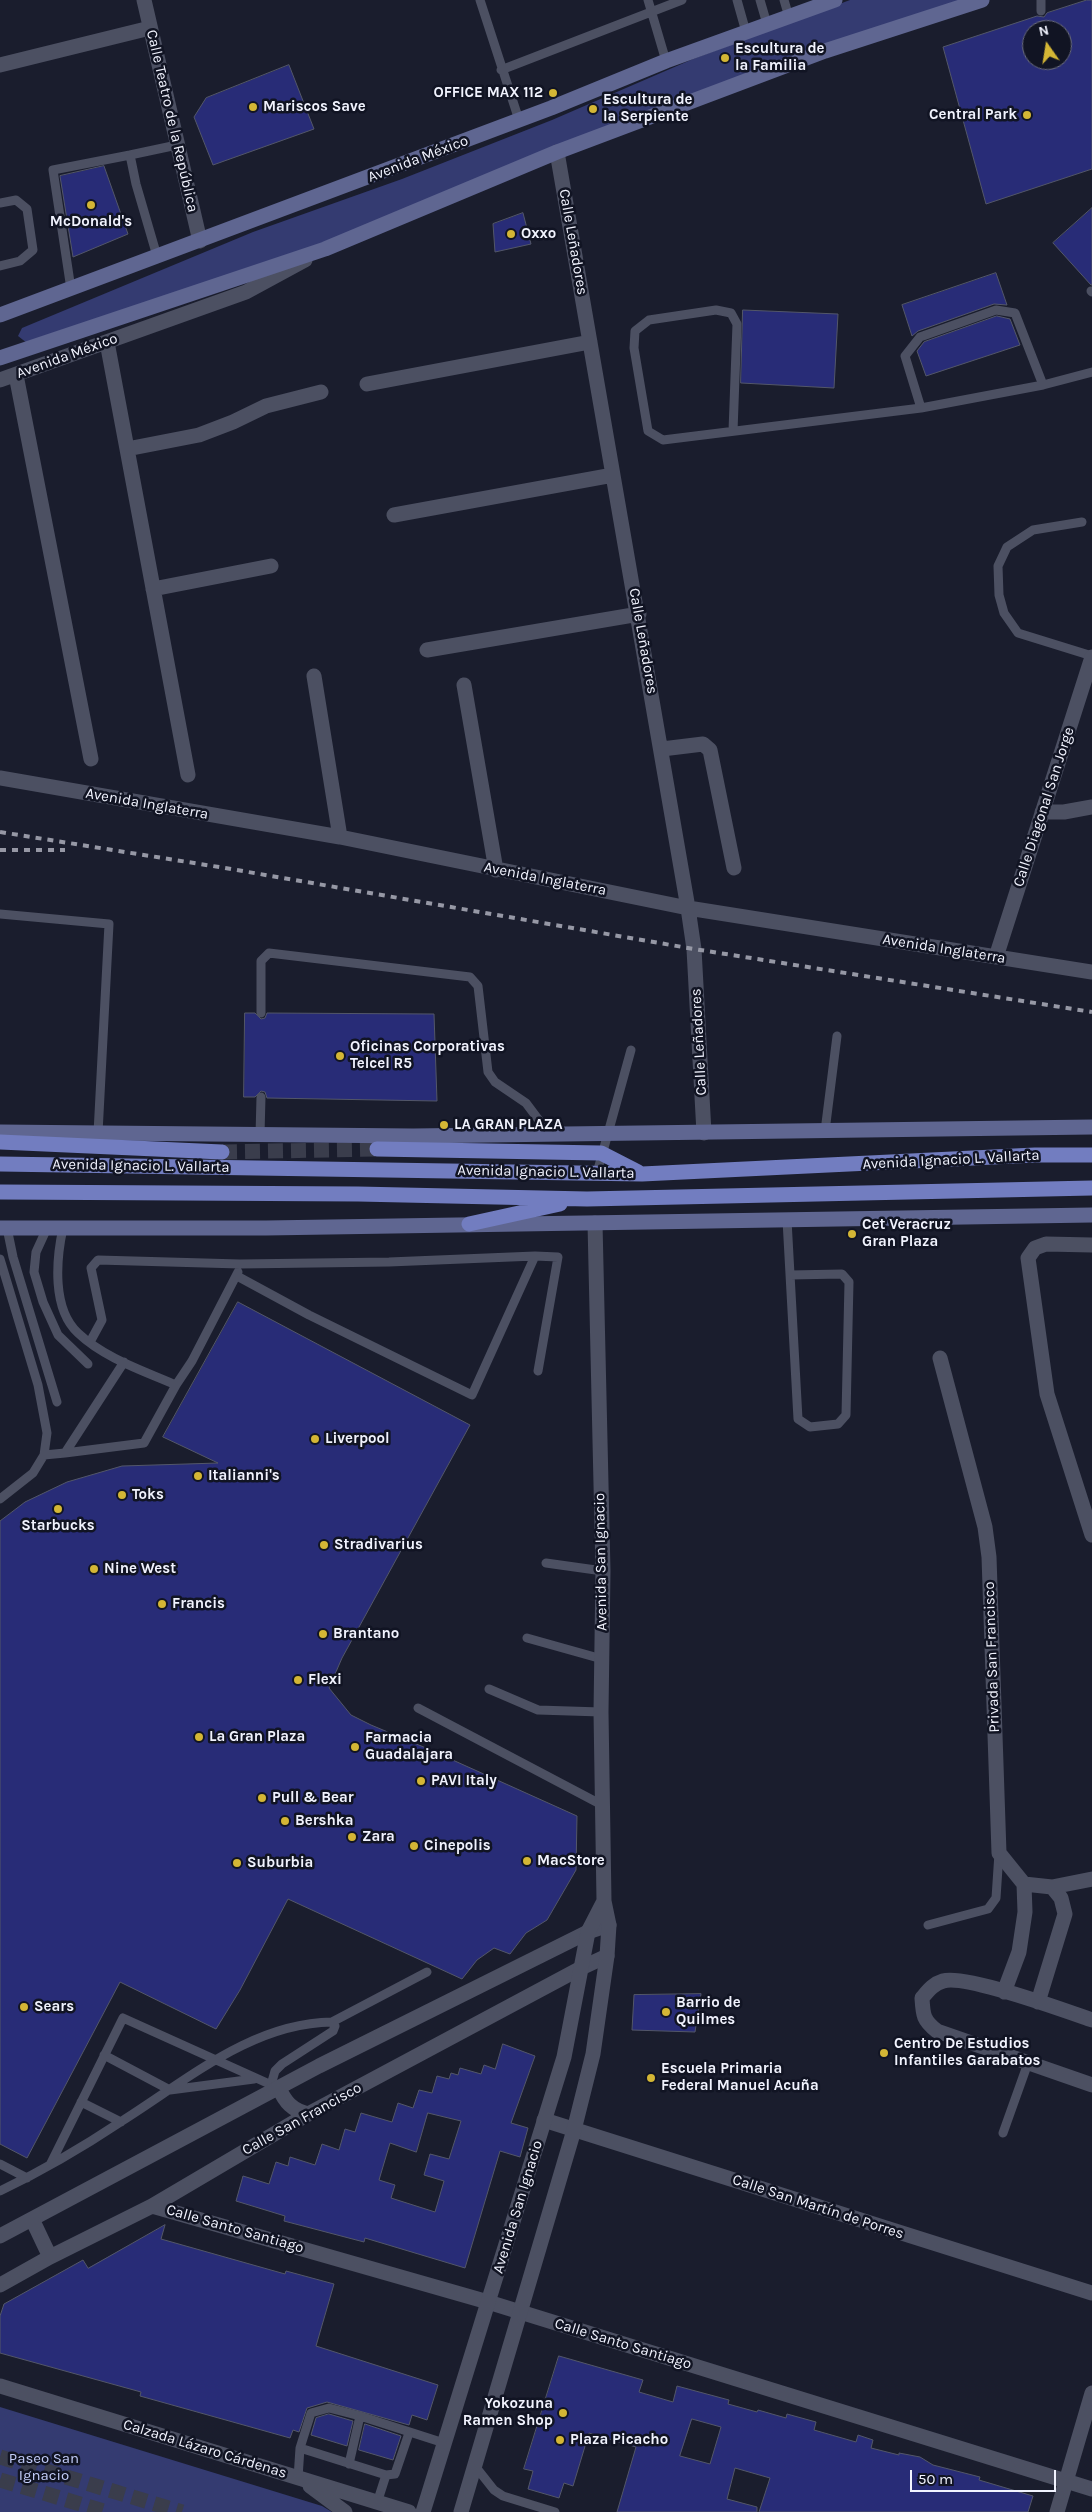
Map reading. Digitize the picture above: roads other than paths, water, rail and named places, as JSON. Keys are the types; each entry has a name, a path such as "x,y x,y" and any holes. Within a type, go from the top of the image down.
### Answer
{"main road":[{"name":"Avenida México","path":"0,315 519,120 666,61 835,0"},
{"name":"Avenida México","path":"0,358 326,249 557,152 825,51 982,0"},
{"name":"Avenida Ignacio L. Vallarta","path":"0,1132 260,1135 550,1135 1092,1127"},
{"path":"0,1142 222,1152"},
{"path":"377,1149 602,1154 642,1174"},
{"name":"Avenida Ignacio L. Vallarta","path":"0,1164 642,1174 1035,1155 1092,1155"},
{"name":"Avenida Ignacio L. Vallarta","path":"0,1192 358,1194 586,1199 1092,1188"},
{"path":"469,1224 586,1199"},
{"path":"3,1228 595,1223 1092,1215"}],"street":[{"name":"Calle Teatro de la República","path":"144,0 200,241"},
{"path":"0,65 150,28"},
{"name":"Calle Leñadores","path":"557,152 639,614 688,908 694,949 704,1133"},
{"name":"Avenida México","path":"0,380 246,292 326,249"},
{"path":"107,342 188,775"},
{"path":"367,384 590,342"},
{"path":"16,375 91,759"},
{"path":"127,449 199,435 233,422 266,406 322,392"},
{"path":"394,515 613,475"},
{"path":"153,589 271,566"},
{"path":"427,650 639,614"},
{"name":"Calle Diagonal San Jorge","path":"996,957 1092,656"},
{"path":"314,676 340,837"},
{"path":"464,684 496,870"},
{"path":"662,749 703,744 710,750 734,868"},
{"name":"Avenida Inglaterra","path":"0,778 340,837 688,908 1092,972"},
{"path":"1042,812 1064,812 1092,807"},
{"name":"Avenida San Ignacio","path":"461,2512 574,2130 592,2054 607,1956 609,1925 604,1901 602,1805 603,1570 595,1223"},
{"path":"1092,1245 1046,1244 1035,1248 1028,1258 1047,1394 1092,1535"},
{"name":"Privada San Francisco","path":"940,1358 985,1526 989,1557 999,1853"},
{"path":"999,1853 1024,1884 1025,1912 1019,1952 1004,1992"},
{"path":"1024,1884 1052,1887 1092,1879"},
{"path":"1038,2002 1065,1914 1061,1898 1052,1887"},
{"name":"Avenida San Ignacio","path":"423,2512 564,2057 588,1932 604,1901"},
{"path":"0,2236 275,2086 588,1932 609,1925"},
{"name":"Calle San Francisco","path":"0,2285 50,2257 152,2206 308,2114 581,1968 607,1956"},
{"path":"1092,2020 1038,2002 959,1980 943,1981 929,1988 922,1998 926,2023 937,2031 1092,2085"},
{"path":"275,2086 297,2111 308,2114"},
{"name":"Calle San Martín de Porres","path":"544,2120 1092,2293"},
{"name":"Calle Santo Santiago","path":"152,2206 488,2302 1092,2490"},
{"path":"32,2219 50,2257"},
{"name":"Calzada Lázaro Cárdenas","path":"0,2386 409,2512"},
{"path":"1057,2512 1092,2393"},
{"path":"298,2478 344,2512"}],"lane":[{"path":"480,0 501,70 519,120"},
{"path":"648,0 666,61"},
{"path":"501,70 682,0"},
{"path":"737,0 746,32"},
{"path":"760,0 767,24"},
{"path":"784,0 789,16"},
{"path":"1041,0 1041,11"},
{"path":"71,289 53,170 177,145"},
{"path":"130,155 136,184 158,256"},
{"path":"0,202 16,200 27,209 33,250 20,261 0,266"},
{"path":"733,431 737,324 732,313 716,310 650,320 635,331 634,348 648,431 662,440 921,408 1043,385 1092,372"},
{"path":"921,408 905,356 920,338 996,310 1015,313 1043,385"},
{"path":"1082,522 1033,530 1007,547 998,566 999,595 1004,614 1018,633 1092,656"},
{"path":"0,914 109,924 98,1133"},
{"path":"261,1013 261,961 268,953 470,976 478,986 488,1072 495,1082 526,1103 550,1135"},
{"path":"825,1131 837,1036"},
{"path":"597,1173 606,1134 631,1050"},
{"path":"260,1135 261,1098"},
{"path":"786,1220 798,1419 810,1427 838,1424 846,1415 849,1282 842,1274 790,1275"},
{"path":"3,1228 57,1402"},
{"path":"47,1228 36,1252 34,1272 43,1302 58,1336 88,1364"},
{"path":"63,1228 58,1272 65,1312 77,1333 124,1362 176,1385"},
{"path":"90,1342 102,1320 91,1268 98,1260 240,1264 389,1262 534,1256 558,1257 538,1371"},
{"path":"237,1276 309,1315 472,1395 534,1256"},
{"path":"0,1259 38,1385 47,1433 44,1455 33,1473 0,1499"},
{"path":"44,1455 144,1443 176,1385 192,1361 221,1301 237,1276 240,1264"},
{"path":"66,1453 124,1362"},
{"path":"546,1563 603,1570"},
{"path":"527,1638 602,1659"},
{"path":"489,1689 538,1710 601,1712"},
{"path":"418,1708 602,1805"},
{"path":"928,1925 988,1908 996,1898 999,1853"},
{"path":"0,2191 50,2165 121,2122 214,2061 267,2033 312,2022 332,2022 427,1972"},
{"path":"50,2165 123,2018 254,2079 275,2086 275,2071 282,2064 333,2031 335,2026 332,2022"},
{"path":"104,2055 170,2090 254,2079"},
{"path":"1003,2133 1028,2063"},
{"path":"81,2102 121,2122"},
{"path":"0,2164 27,2178"},
{"path":"298,2478 300,2448 311,2413 329,2408 360,2416 444,2444"},
{"path":"349,2464 360,2416"},
{"path":"300,2448 386,2475 395,2474 409,2433"},
{"path":"475,2466 494,2490 503,2496 555,2512"},
{"path":"377,2503 386,2475"}],"tunnel":[{"path":"222,1152 377,1149"},
{"path":"0,2457 182,2512"},
{"path":"0,2480 107,2512"}],"railway":[{"path":"0,832 225,868 694,949 1092,1012"},
{"path":"0,850 65,850"}],"place":[{"name":"Escultura de la Familia","path":"725,58"},
{"name":"OFFICE MAX 112","path":"553,93"},
{"name":"Mariscos Save","path":"253,107"},
{"name":"Escultura de la Serpiente","path":"593,109"},
{"name":"Central Park","path":"1027,115"},
{"name":"McDonald's","path":"91,205"},
{"name":"Oxxo","path":"511,234"},
{"name":"Oficinas Corporativas Telcel R5","path":"340,1056"},
{"name":"LA GRAN PLAZA","path":"444,1125"},
{"name":"Cet Veracruz Gran Plaza","path":"852,1234"},
{"name":"Liverpool","path":"315,1439"},
{"name":"Italianni's","path":"198,1476"},
{"name":"Toks","path":"122,1495"},
{"name":"Starbucks","path":"58,1509"},
{"name":"Stradivarius","path":"324,1545"},
{"name":"Nine West","path":"94,1569"},
{"name":"Francis","path":"162,1604"},
{"name":"Brantano","path":"323,1634"},
{"name":"Flexi","path":"298,1680"},
{"name":"La Gran Plaza","path":"199,1737"},
{"name":"Farmacia Guadalajara","path":"355,1747"},
{"name":"PAVI Italy","path":"421,1781"},
{"name":"Pull & Bear","path":"262,1798"},
{"name":"Bershka","path":"285,1821"},
{"name":"Zara","path":"352,1837"},
{"name":"Cinepolis","path":"414,1846"},
{"name":"MacStore","path":"527,1861"},
{"name":"Suburbia","path":"237,1863"},
{"name":"Sears","path":"24,2007"},
{"name":"Barrio de Quilmes","path":"666,2012"},
{"name":"Centro De Estudios Infantiles Garabatos","path":"884,2053"},
{"name":"Escuela Primaria Federal Manuel Acuña","path":"651,2078"},
{"name":"Yokozuna Ramen Shop","path":"563,2413"},
{"name":"Plaza Picacho","path":"560,2440"}],"park label":[{"name":"Paseo San Ignacio","path":"44,2468"}]}
